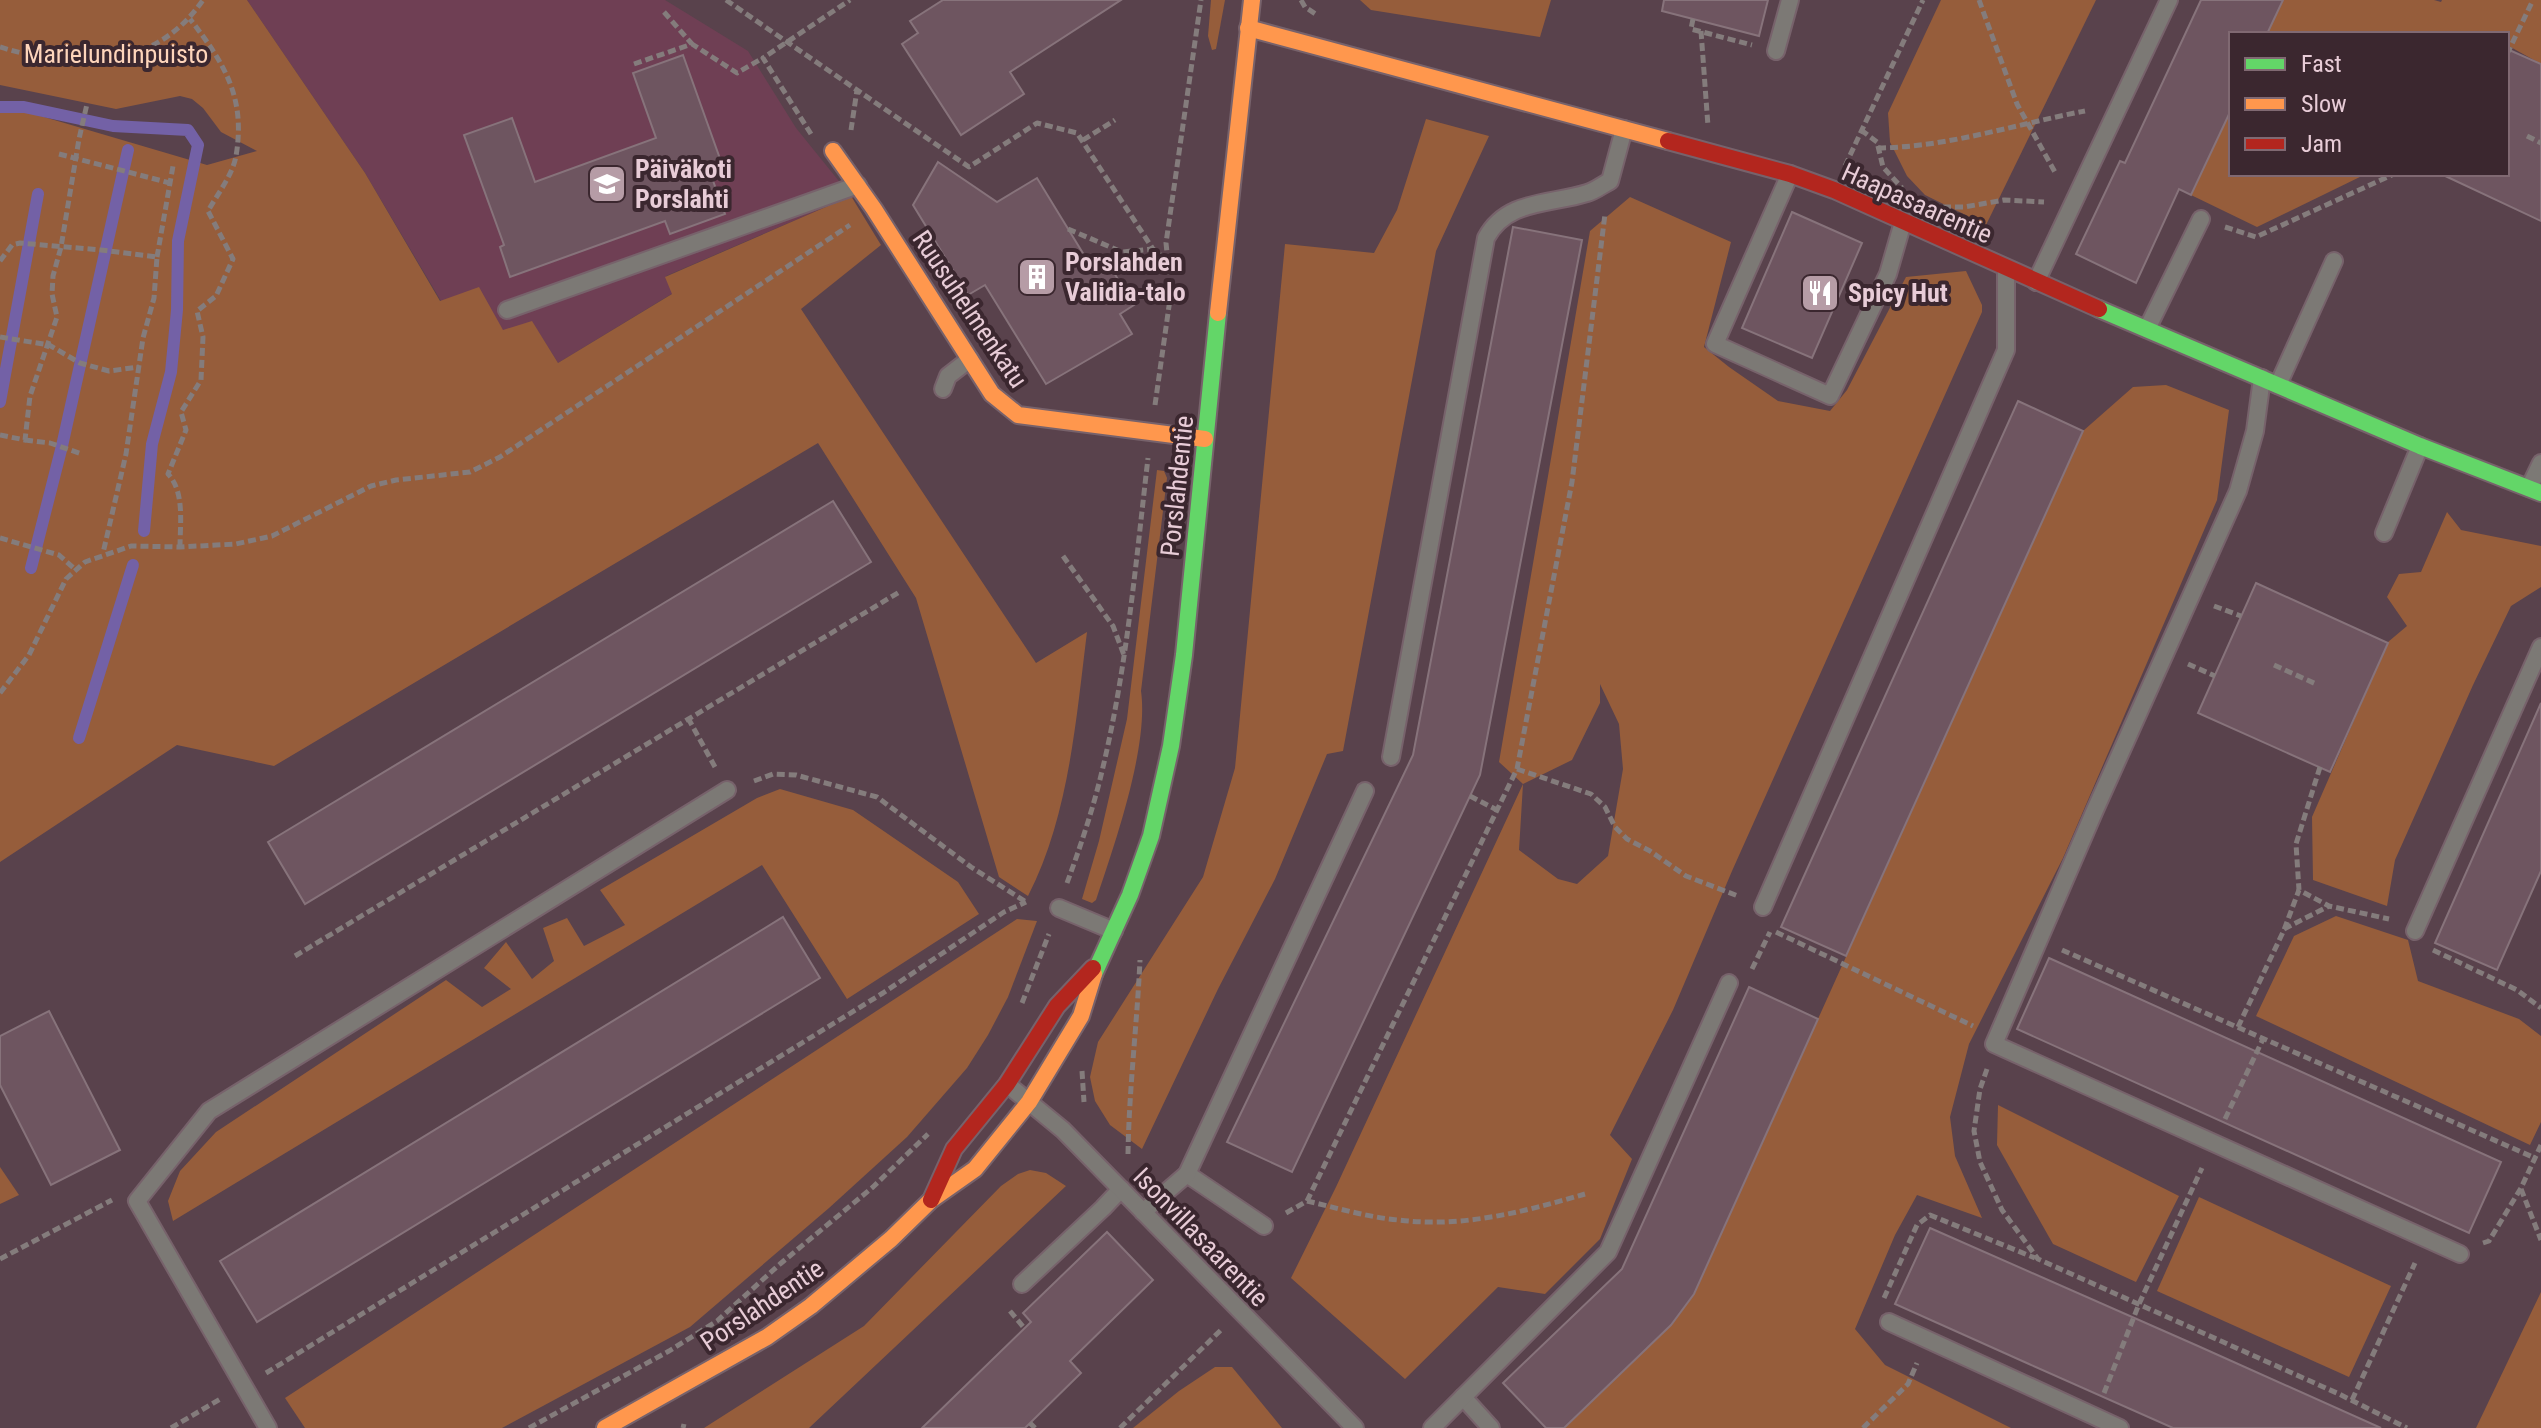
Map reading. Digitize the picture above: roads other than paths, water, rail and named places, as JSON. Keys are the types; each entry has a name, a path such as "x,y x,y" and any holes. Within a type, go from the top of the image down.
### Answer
{"street":[{"name":"Porslahdentie","path":"605,1428 767,1337 849,1275 931,1200 975,1169 1029,1102 1081,1016 1097,964 1114,931 1151,836 1171,746 1184,655 1252,0"},
{"path":"1776,51 1790,0"},
{"path":"2036,282 2169,0"},
{"name":"Haapasaarentie","path":"1248,28 1790,174 1834,190 2006,269 2420,446 2535,491"},
{"path":"1391,757 1486,238 1495,223 1525,206 1590,193 1610,181 1624,129"},
{"name":"Ruusuhelmenkatu","path":"833,151 874,209 992,394 1018,415 1205,439"},
{"path":"1790,174 1715,344 1830,396 1888,274 1903,222"},
{"path":"507,310 858,185"},
{"path":"2147,329 2201,219"},
{"path":"2278,385 2334,261"},
{"path":"1763,907 2006,350 2006,269"},
{"path":"943,389 948,376 970,359"},
{"path":"2262,378 2255,431 2238,491 1994,1044 2460,1254"},
{"path":"2384,533 2420,446"},
{"path":"2535,491 2541,463"},
{"path":"2417,927 2541,647"},
{"path":"268,1428 137,1201 209,1111 727,790"},
{"path":"1143,1212 1187,1174 1365,791"},
{"path":"1059,908 1114,931"},
{"name":"Porslahdentie","path":"931,1200 954,1149 1007,1084 1057,1006 1097,964"},
{"path":"1432,1428 1608,1252 1729,983"},
{"name":"Isonvillasaarentie","path":"1007,1084 1063,1130 1355,1428"},
{"path":"1187,1174 1264,1226"},
{"path":"1022,1284 1121,1189"},
{"path":"1889,1322 2090,1422 2120,1428"},
{"path":"1463,1397 1491,1428"}],"waterway":[{"path":"0,107 24,107 113,126 188,130 198,145 178,241 177,310 171,372 152,444 144,531"},
{"path":"31,568 62,446 128,150"},
{"path":"0,402 38,194"},
{"path":"79,738 133,565"}],"place":[{"name":"Päiväkoti Porslahti","path":"607,184"},
{"name":"Porslahden Validia-talo","path":"1037,277"},
{"name":"Spicy Hut","path":"1820,293"}],"park label":[{"name":"Marielundinpuisto","path":"116,54"}]}
